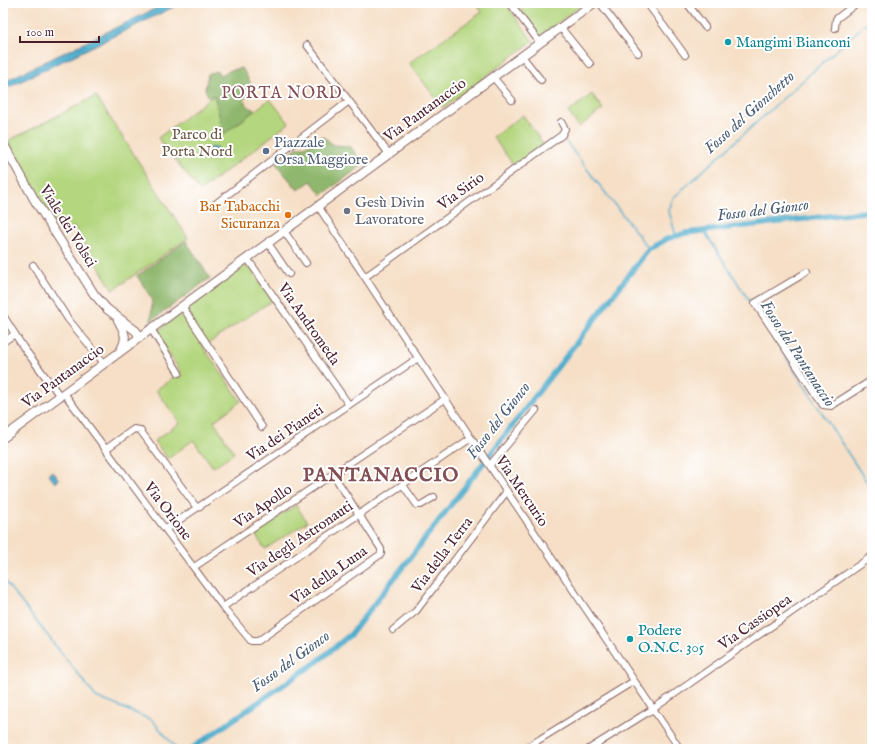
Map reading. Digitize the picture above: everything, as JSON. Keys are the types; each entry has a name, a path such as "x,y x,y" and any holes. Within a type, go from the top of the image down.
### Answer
{"street":[{"path":"510,3 540,43"},
{"name":"Via Pantanaccio","path":"3,438 120,352 132,336 151,329 594,3"},
{"path":"600,3 638,53"},
{"path":"647,3 685,55"},
{"path":"688,3 705,27"},
{"path":"835,28 834,23 837,18 857,3"},
{"path":"561,28 590,64"},
{"path":"307,45 389,154"},
{"path":"522,56 541,80"},
{"path":"493,77 512,100"},
{"path":"214,205 349,101"},
{"name":"Via Sirio","path":"365,277 563,134 565,129 561,122"},
{"name":"Viale dei Volsci","path":"3,143 34,199 94,294 117,317 132,336"},
{"name":"Via Mercurio","path":"318,206 445,399 680,749"},
{"path":"284,231 306,263"},
{"path":"268,243 289,274"},
{"name":"Via Andromeda","path":"248,258 349,405"},
{"path":"34,265 68,319 104,363"},
{"path":"807,272 755,303 820,402 826,406 833,405 872,380"},
{"path":"182,306 262,427"},
{"name":"Via Orione","path":"3,315 15,334 106,449 223,607 247,638 253,642"},
{"path":"151,329 179,373"},
{"path":"3,342 15,334"},
{"name":"Via dei Pianeti","path":"166,529 418,358"},
{"name":"Via Apollo","path":"194,567 445,399"},
{"path":"489,464 536,410"},
{"path":"106,449 134,429 140,430 197,508"},
{"name":"Via degli Astronauti","path":"223,607 471,438"},
{"name":"Via della Luna","path":"253,642 380,556 381,549 333,474"},
{"path":"403,485 417,505 421,505 434,497"},
{"name":"Via della Terra","path":"393,630 416,611 508,491"},
{"name":"Via Cassiopea","path":"589,749 653,709 872,556"},
{"path":"524,749 634,681"}],"green space":[{"path":"476,3 505,3 533,41 443,108 409,63 482,12"},
{"path":"516,3 585,3 540,36"},
{"path":"242,68 251,84 244,101 249,107 255,110 224,134 214,95 209,98 205,89 208,74 217,71 222,77 227,71"},
{"path":"592,94 603,109 579,127 568,112"},
{"name":"Parco di Porta Nord","path":"214,95 224,134 270,99 289,123 200,191 158,138"},
{"path":"96,96 188,238 113,290 74,227 62,234 38,196 8,141"},
{"path":"523,115 544,145 515,167 493,137"},
{"path":"323,136 333,145 350,146 364,164 322,195 311,181 298,190 276,164 298,147 305,147"},
{"path":"186,241 210,278 151,321 152,299 137,276"},
{"path":"247,264 273,300 203,347 241,401 214,421 234,453 213,467 193,440 168,459 154,441 180,423 156,390 181,372 155,333"},
{"path":"296,505 307,522 265,549 254,533"}],"water":[{"path":"167,3 182,3 3,90 3,82"},
{"path":"217,147 219,154 212,160 206,149"},
{"path":"53,471 59,480 55,483 48,474"}],"waterway":[{"name":"Fosso del Gionchetto","path":"676,236 669,211 673,198 872,18"},
{"path":"566,142 649,249"},
{"name":"Fosso del Gionco","path":"191,749 318,661 351,634 649,249 667,239 686,233 872,211"},
{"name":"Fosso del Pantanaccio","path":"704,231 872,490"},
{"path":"3,579 96,697 152,720 177,749"}],"place":[{"name":"Mangimi Bianconi","path":"728,42"},
{"name":"Piazzale Orsa Maggiore","path":"266,151"},
{"name":"Gesù Divin Lavoratore","path":"347,211"},
{"name":"Bar Tabacchi Sicuranza","path":"288,215"},
{"name":"Podere O.N.C. 305","path":"630,639"}],"district":[{"name":"PORTA NORD","path":"282,94"},
{"name":"PANTANACCIO","path":"381,476"}]}
